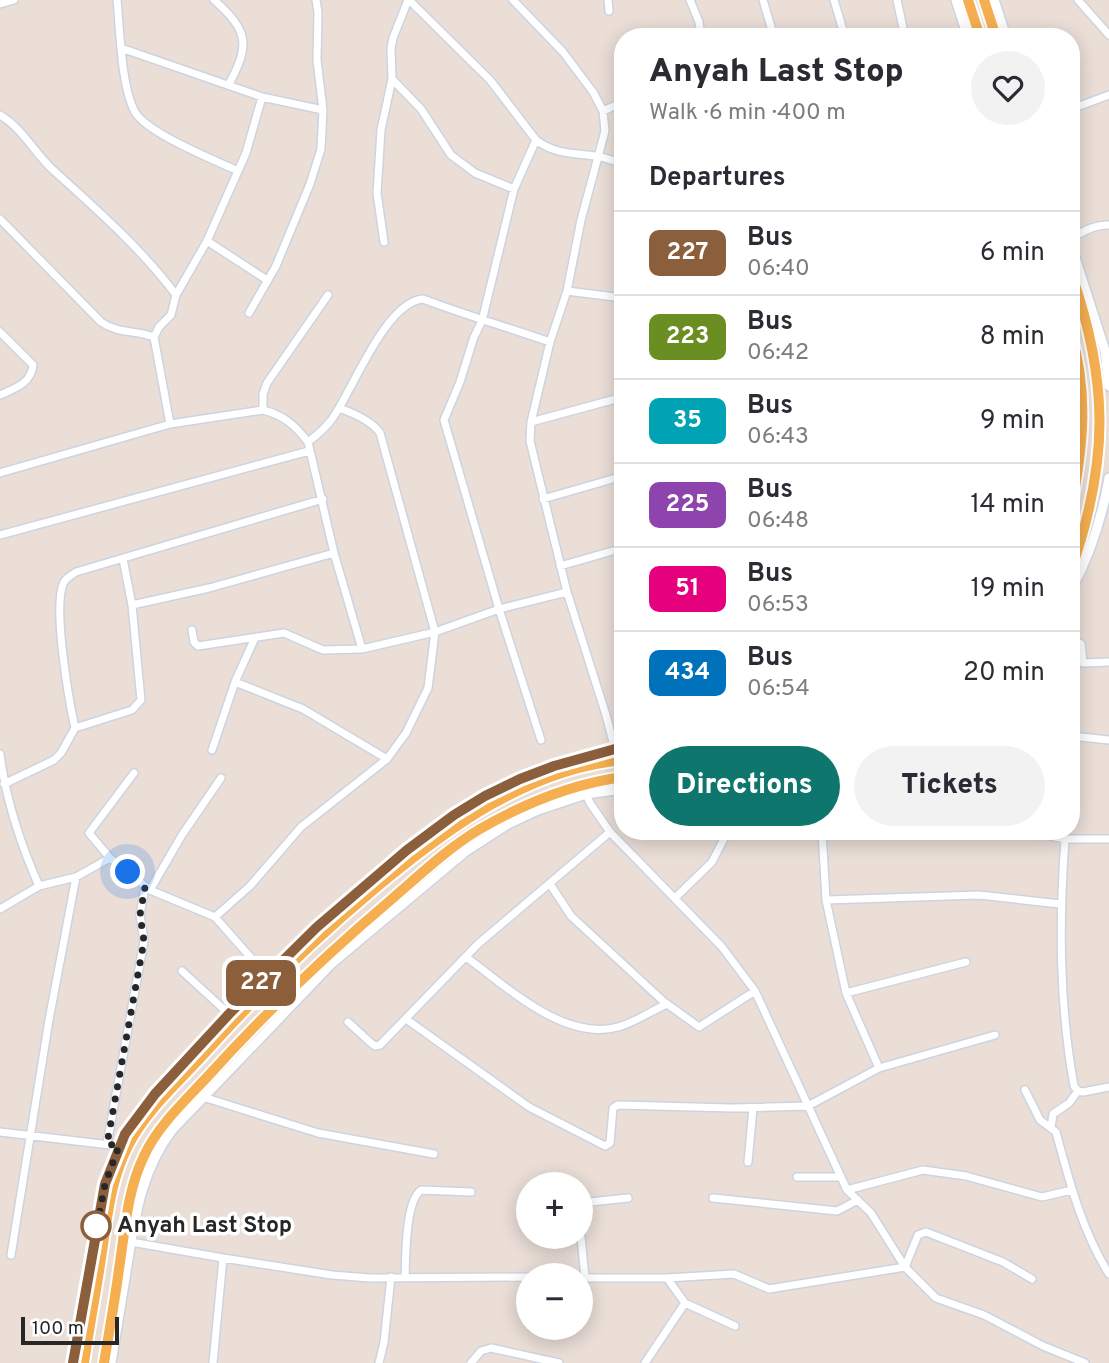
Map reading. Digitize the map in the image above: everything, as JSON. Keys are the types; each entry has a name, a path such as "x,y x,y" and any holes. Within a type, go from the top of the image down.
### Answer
{"main road":[{"path":"968,0 977,28"},
{"path":"984,0 993,28"},
{"path":"1080,286 1096,357 1102,401 1102,446 1088,523 1080,545"},
{"path":"1080,371 1083,433 1080,452"},
{"path":"84,1363 87,1305 113,1186 129,1143 153,1109 247,1006 310,946 418,854 472,816 513,793 565,772 614,762"},
{"path":"104,1363 130,1195 144,1155 164,1125 244,1036 322,959 353,939 447,853 477,831 521,806 582,785 614,779"},
{"path":"310,946 322,959"},
{"path":"244,1036 251,1047"}],"street":[{"path":"0,4 15,0"},
{"path":"117,0 123,69 134,111 160,134 238,171"},
{"path":"214,0 233,19 244,43 243,56 229,84"},
{"path":"249,313 276,265 310,184 321,149 323,110 317,60 316,0"},
{"path":"384,242 377,193 381,130 392,79 391,49 409,0 490,80 536,140 553,151 600,156 614,161"},
{"path":"513,0 563,52 593,92 603,111 605,133 600,156 581,220 567,291 550,342 531,422 530,441 566,592 614,735"},
{"path":"608,0 609,11"},
{"path":"690,0 700,28"},
{"path":"763,0 771,28"},
{"path":"834,0 842,28"},
{"path":"897,0 903,28"},
{"path":"956,0 965,28"},
{"path":"994,0 1003,28"},
{"path":"1000,17 1005,0"},
{"path":"1078,0 1109,35"},
{"path":"121,48 262,97 323,110"},
{"path":"392,79 421,109 451,155 475,173 514,189"},
{"path":"1080,106 1109,95"},
{"path":"170,424 154,337 159,327 171,315 176,295 207,241 246,153 262,97"},
{"path":"603,111 614,106"},
{"path":"0,115 16,127 52,168 160,272 176,295"},
{"path":"536,140 514,189 482,321 444,421 541,740"},
{"path":"0,219 101,322 118,331 154,337"},
{"path":"1080,234 1101,225 1109,225"},
{"path":"207,241 267,280"},
{"path":"1080,286 1107,351 1109,386"},
{"path":"567,291 614,297"},
{"path":"263,410 263,394 267,383 328,295"},
{"path":"308,442 323,430 339,408 369,352 394,317 412,301 423,299 550,342"},
{"path":"0,332 33,365 30,377 23,385 0,395"},
{"path":"531,422 614,399"},
{"path":"215,917 250,886 301,827 387,760 406,733 428,688 435,632 380,433 355,414 339,408"},
{"path":"0,473 170,424 263,410 276,413 289,421 308,442 334,554 362,649"},
{"path":"0,535 309,451"},
{"path":"1080,569 1102,517 1109,478"},
{"path":"542,499 614,479"},
{"path":"4,784 54,760 75,728 61,641 62,586 68,578 76,572 323,499"},
{"path":"560,566 614,551"},
{"path":"132,605 209,588 334,554"},
{"path":"75,728 122,715 140,703 132,605 124,559"},
{"path":"192,630 194,642 198,646 254,640 285,633 323,650 362,649 435,632 499,609 566,592"},
{"path":"212,750 235,682 254,640"},
{"path":"1080,643 1083,663 1109,662"},
{"path":"235,682 303,709 387,760"},
{"path":"1080,737 1109,740"},
{"path":"73,1363 87,1305 105,1184 119,1146 142,1109 229,1014 317,927 407,850 454,815 520,779 554,766 614,750"},
{"path":"0,754 4,784 15,825 39,886"},
{"path":"134,773 89,833 110,858 147,889 215,917 267,976"},
{"path":"107,1144 144,941 140,915 147,889 220,778"},
{"path":"111,1363 142,1187 152,1161 172,1130 353,939 466,851 508,824 538,810 586,794 614,790"},
{"path":"586,794 614,836"},
{"path":"348,1022 375,1046 380,1045 478,944 610,832"},
{"path":"1080,839 1109,839"},
{"path":"618,840 722,947 755,990 847,1190 871,1213 905,1267 936,1298 984,1315 1042,1346 1085,1363"},
{"path":"676,898 712,862 723,840"},
{"path":"823,840 826,900 846,993 879,1068"},
{"path":"1065,840 1060,904 1063,1018 1074,1086 1083,1092 1109,1087"},
{"path":"0,909 39,886 76,877 110,858"},
{"path":"12,1255 49,1020 76,877"},
{"path":"550,884 571,916 667,1004 700,1027 755,990"},
{"path":"826,900 979,895 1060,904"},
{"path":"466,957 538,1009 559,1021 578,1027 620,1027 667,1004"},
{"path":"846,993 966,962"},
{"path":"182,971 229,1014"},
{"path":"406,1019 529,1107 605,1146 610,1143 613,1108 618,1105 753,1108 808,1106 879,1068 995,1035"},
{"path":"1025,1090 1040,1120 1056,1132 1072,1190 1092,1242 1109,1274"},
{"path":"1051,1127 1053,1115 1069,1103 1078,1091"},
{"path":"203,1097 318,1133 434,1154"},
{"path":"748,1161 753,1108"},
{"path":"0,1132 119,1146"},
{"path":"847,1190 923,1170 965,1176 1042,1197 1072,1190"},
{"path":"797,1177 841,1177"},
{"path":"405,1276 410,1214 417,1192 471,1192"},
{"path":"593,1202 628,1198"},
{"path":"713,1198 837,1212 858,1200"},
{"path":"905,1267 918,1235 926,1232 1003,1262 1032,1279"},
{"path":"131,1242 332,1275 516,1277"},
{"path":"213,1363 223,1258"},
{"path":"593,1278 667,1278 734,1273 769,1289 905,1267"},
{"path":"379,1363 391,1277"},
{"path":"667,1278 685,1303 735,1326"},
{"path":"645,1363 685,1303"},
{"path":"471,1363 481,1351 491,1348 559,1363"}],"bus line":[{"name":"227","path":"73,1363 105,1184 125,1134 155,1094 229,1014 317,927 407,850 485,796 554,766 614,749"}],"place":[{"name":"Anyah Last Stop","path":"96,1226"}],"route":[{"path":"96,1226 96,1231 105,1184 119,1146 107,1144 144,941 140,915 145,887 128,872"}]}
